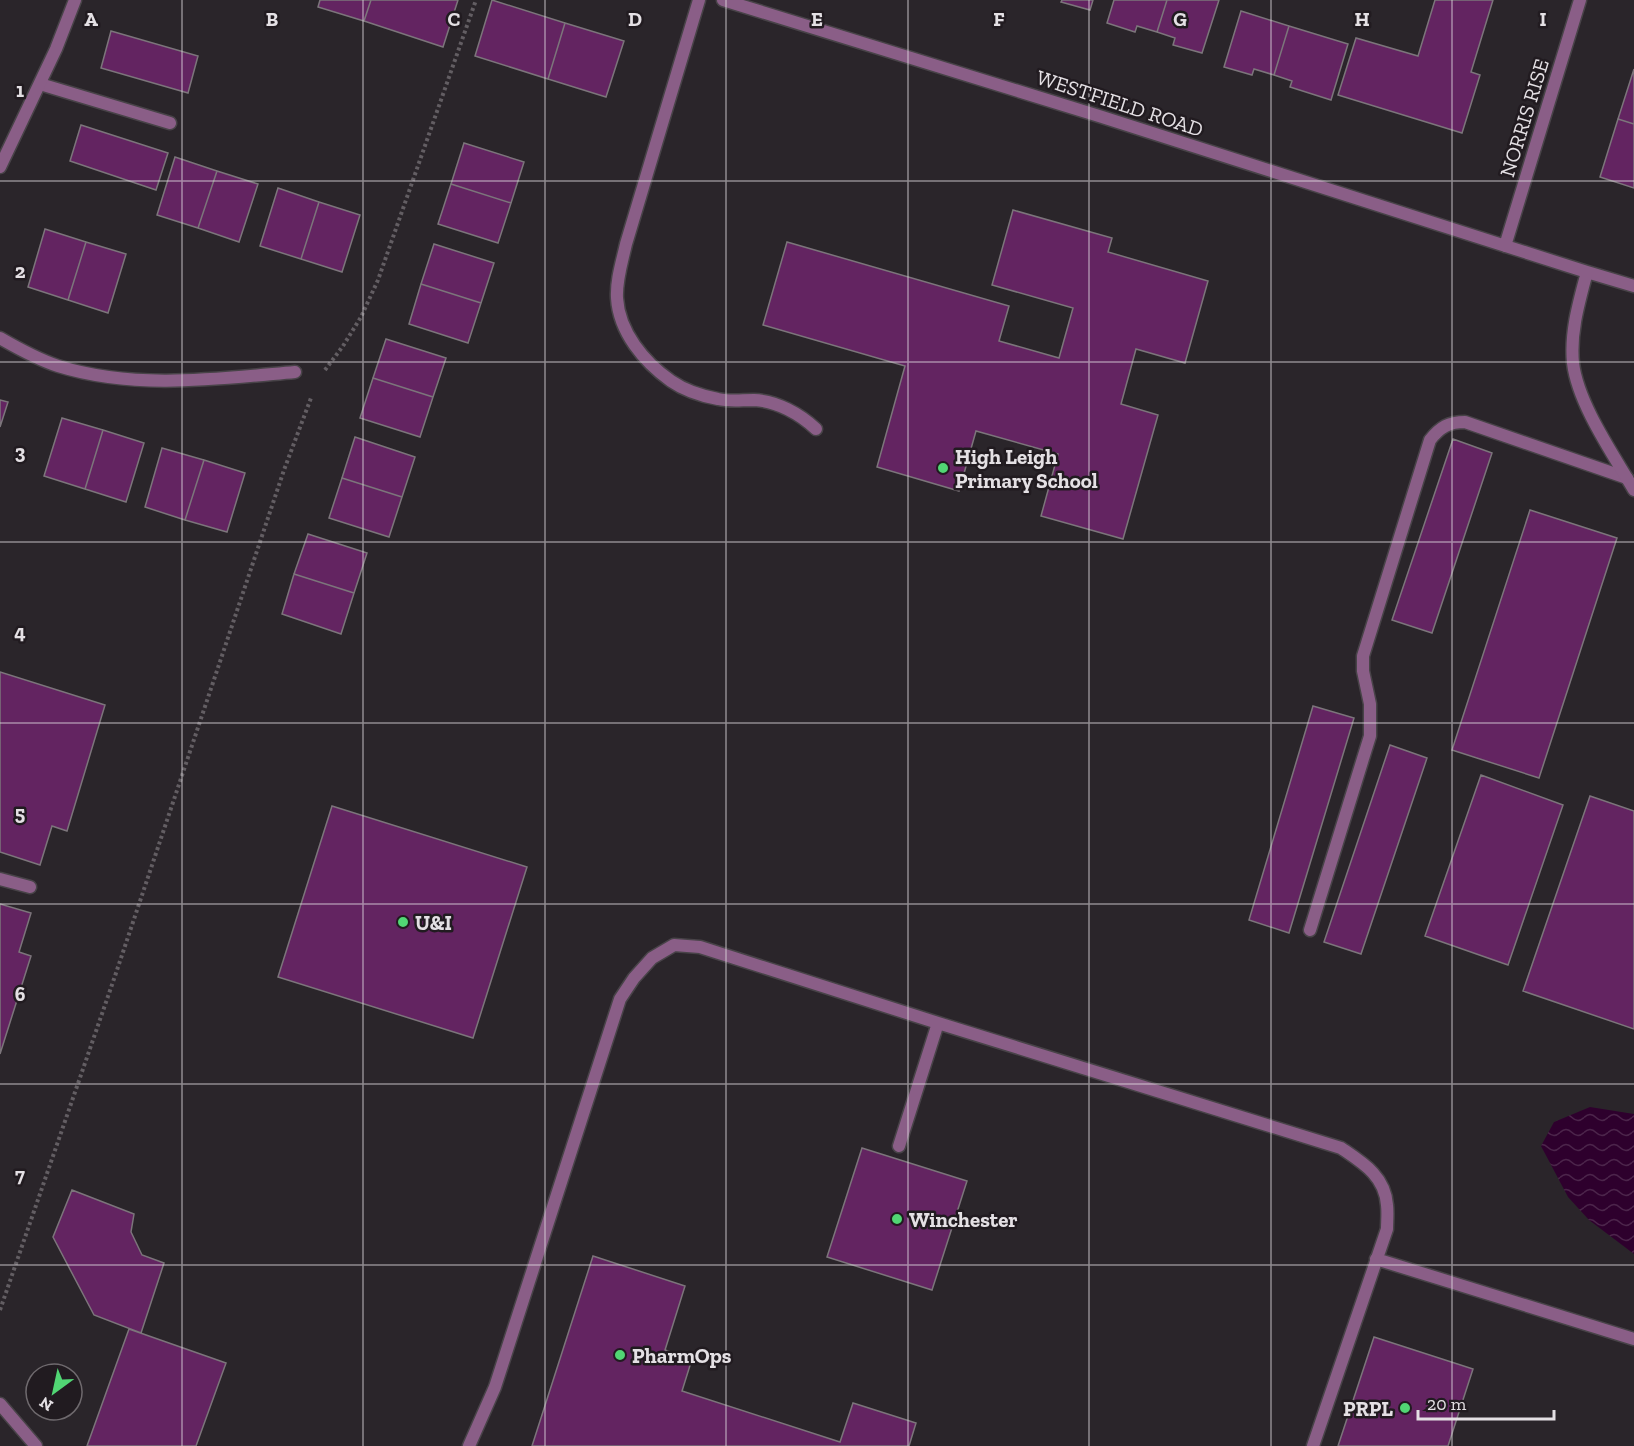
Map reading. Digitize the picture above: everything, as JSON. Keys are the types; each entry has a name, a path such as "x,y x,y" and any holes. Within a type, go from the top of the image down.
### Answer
{"street":[{"path":"0,167 40,84 75,0"},
{"path":"699,0 618,275 617,299 622,318 631,341 646,360 671,381 693,392 718,399 739,402 756,400 775,404 804,418 816,429"},
{"name":"WESTFIELD ROAD","path":"723,0 1099,116 1634,286"},
{"name":"NORRIS RISE","path":"1505,246 1580,0"},
{"path":"40,84 170,123"},
{"path":"1587,272 1577,308 1573,337 1573,363 1587,407 1634,490"},
{"path":"0,338 32,356 59,366 113,378 153,381 192,380 296,372"},
{"path":"1310,930 1370,736 1370,704 1363,671 1363,656 1430,440 1443,426 1453,422 1466,422 1627,478"},
{"path":"0,879 30,887"},
{"path":"469,1446 495,1387 620,999 634,978 652,958 675,945 700,947 1341,1148 1366,1165 1381,1183 1388,1205 1387,1229 1313,1446"},
{"path":"898,1146 938,1023"},
{"path":"1376,1259 1634,1339"},
{"path":"0,1404 36,1446"}],"path":[{"path":"323,375 361,317 378,280 476,0"},
{"path":"0,1310 115,976 284,470 314,392"}],"water":[{"path":"1590,1107 1634,1114 1634,1254 1589,1220 1568,1197 1541,1146 1554,1122"}],"building":[{"path":"320,0 371,0 364,21 318,7"},
{"path":"371,0 458,0 443,47 364,21"},
{"path":"492,0 565,23 548,79 475,56"},
{"path":"1062,0 1093,0 1090,10 1061,2"},
{"path":"1114,0 1167,0 1157,32 1137,26 1135,32 1107,23"},
{"path":"1167,0 1219,0 1202,53 1173,45 1175,38 1157,32"},
{"path":"1435,0 1493,0 1471,72 1480,75 1462,133 1338,95 1356,38 1418,56"},
{"path":"1241,11 1289,26 1274,75 1254,69 1252,75 1224,67"},
{"path":"565,23 624,41 606,97 548,79"},
{"path":"1289,26 1348,44 1331,100 1290,87 1292,81 1274,75"},
{"path":"111,31 198,56 188,93 101,68"},
{"path":"1634,69 1634,124 1618,119"},
{"path":"1618,119 1634,124 1634,188 1600,177"},
{"path":"81,125 168,153 156,190 70,161"},
{"path":"464,143 524,162 511,203 451,184"},
{"path":"175,157 217,171 198,228 157,215"},
{"path":"217,171 258,184 239,242 198,228"},
{"path":"451,184 511,203 498,243 438,224"},
{"path":"278,188 319,202 301,259 260,246"},
{"path":"319,202 360,215 342,272 301,259"},
{"path":"1013,210 1112,238 1108,252 1208,281 1185,363 1136,349 1121,404 1158,415 1123,539 1041,516 1058,454 976,431 959,491 877,467 905,366 763,325 787,242 1009,306 999,341 1059,358 1073,308 992,285"},
{"path":"45,229 86,242 68,300 28,287"},
{"path":"86,242 126,254 108,313 68,300"},
{"path":"434,244 494,263 481,303 421,284"},
{"path":"421,284 481,303 468,343 409,324"},
{"path":"386,339 446,358 433,397 373,378"},
{"path":"373,378 433,397 420,437 360,418"},
{"path":"0,400 8,402 0,427"},
{"path":"62,418 103,430 85,489 44,476"},
{"path":"103,430 144,443 126,502 85,489"},
{"path":"355,437 415,457 402,497 342,478"},
{"path":"1453,439 1492,453 1432,633 1392,620"},
{"path":"162,448 204,460 185,520 145,507"},
{"path":"204,460 245,473 227,532 185,520"},
{"path":"342,478 402,497 389,537 329,518"},
{"path":"1530,510 1617,538 1539,778 1452,750"},
{"path":"308,534 367,553 354,593 294,574"},
{"path":"294,574 354,593 341,634 282,614"},
{"path":"0,672 105,705 67,831 52,826 40,865 0,852"},
{"path":"1313,706 1354,718 1289,933 1249,920"},
{"path":"1390,745 1427,758 1361,954 1324,942"},
{"path":"1481,775 1563,805 1508,965 1425,936"},
{"path":"1590,796 1634,811 1634,1029 1523,991"},
{"name":"U&I","path":"332,806 527,867 473,1038 278,977"},
{"path":"0,904 31,913 19,952 31,956 0,1054"},
{"name":"Winchester","path":"862,1148 967,1181 932,1290 827,1257"},
{"path":"72,1190 134,1214 131,1232 142,1255 164,1263 141,1333 94,1315 53,1237"},
{"name":"PharmOps","path":"593,1256 685,1286 665,1350 692,1359 682,1391 840,1442 853,1403 916,1423 909,1446 532,1446"},
{"path":"129,1329 226,1363 196,1446 87,1446"},
{"name":"PRPL","path":"1374,1337 1473,1369 1448,1446 1338,1446"}],"place":[{"name":"High Leigh Primary School","path":"943,468"},
{"name":"U&I","path":"403,922"},
{"name":"Winchester","path":"897,1219"},
{"name":"PharmOps","path":"620,1355"},
{"name":"PRPL","path":"1405,1408"}]}
